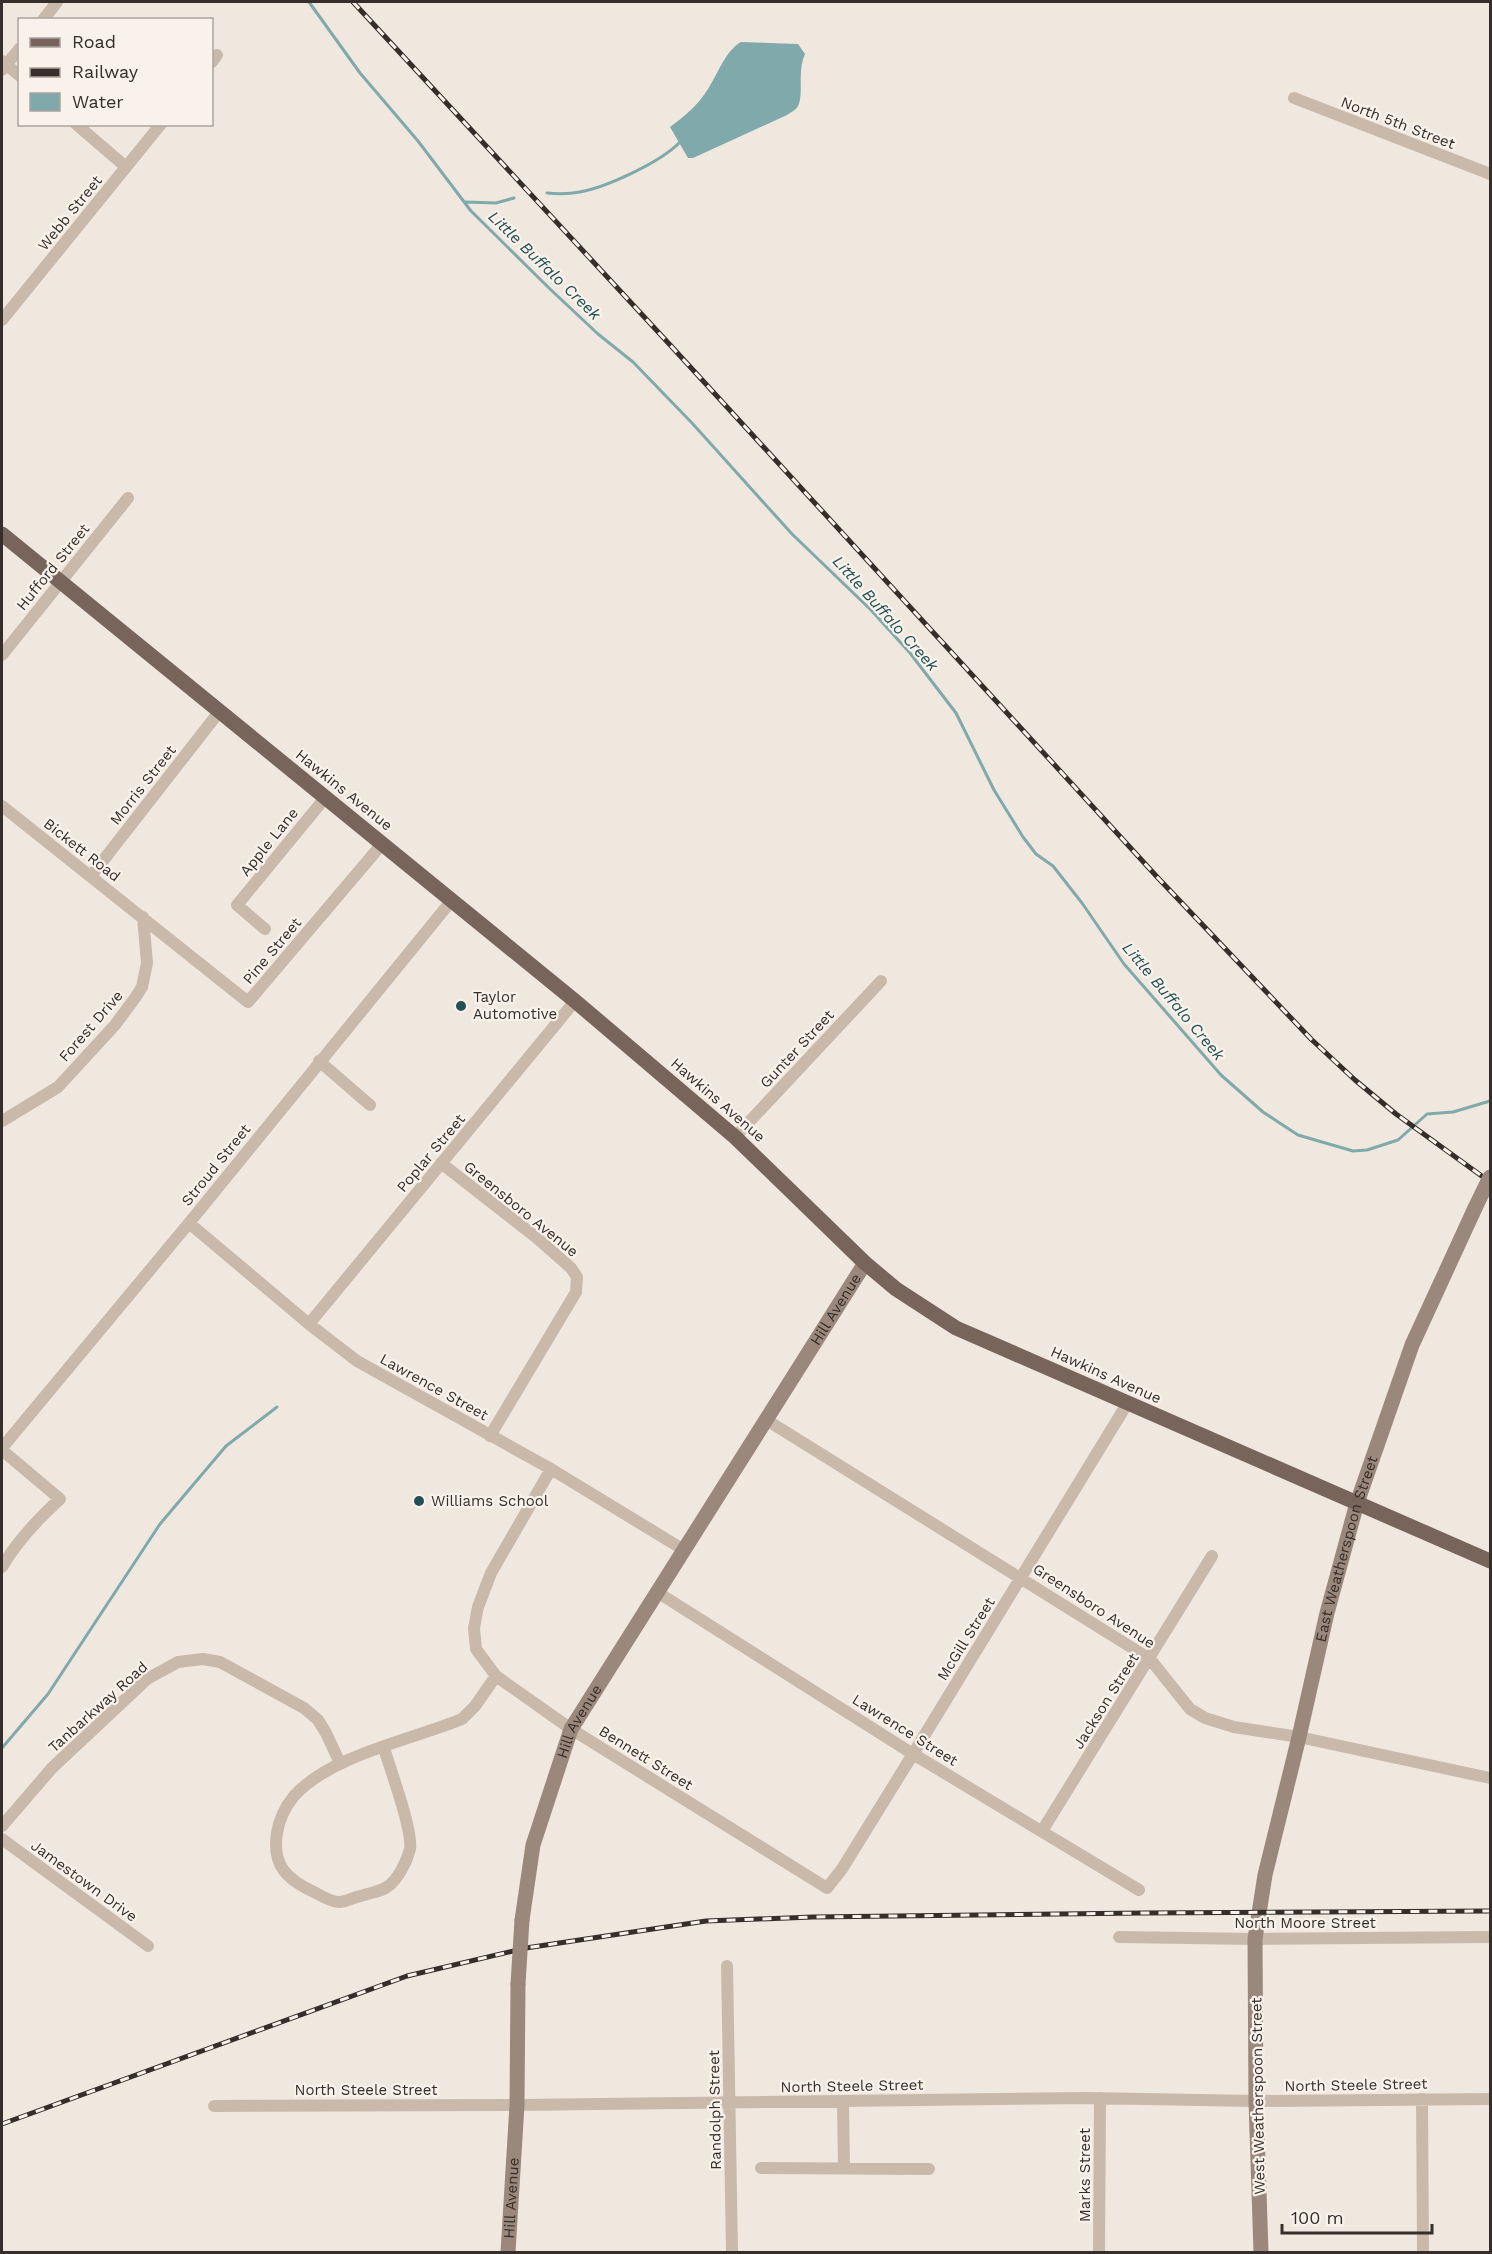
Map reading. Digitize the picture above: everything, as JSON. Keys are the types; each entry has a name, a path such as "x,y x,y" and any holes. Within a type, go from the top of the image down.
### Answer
{"main road":[{"name":"Hawkins Avenue","path":"2,534 575,1001 735,1137 865,1263 896,1289 956,1328 1491,1561"}],"street":[{"path":"44,18 57,2"},
{"path":"18,50 3,66 18,75"},
{"name":"North 5th Street","path":"1294,98 1491,174"},
{"path":"78,126 126,167"},
{"name":"Webb Street","path":"2,320 159,126"},
{"name":"Hufford Street","path":"2,655 128,498"},
{"name":"Morris Street","path":"91,876 219,712"},
{"name":"Apple Lane","path":"266,929 237,905 325,798"},
{"name":"Bickett Road","path":"2,806 143,917"},
{"name":"Pine Street","path":"143,917 248,1002 382,844"},
{"name":"Stroud Street","path":"2,1449 452,900"},
{"name":"Forest Drive","path":"2,1121 58,1087 115,1025 135,998 142,987 147,963 143,917"},
{"name":"Gunter Street","path":"735,1137 881,981"},
{"name":"Poplar Street","path":"309,1324 575,1001"},
{"path":"319,1061 370,1105"},
{"name":"Greensboro Avenue","path":"441,1163 537,1238 578,1277 576,1292 490,1436"},
{"name":"East Weatherspoon Street","path":"1255,1939 1265,1875 1327,1613 1357,1503 1412,1345 1491,1177"},
{"name":"Lawrence Street","path":"189,1223 309,1324 376,1373 551,1469 684,1550"},
{"name":"Hill Avenue","path":"508,2253 517,2105 518,1984 522,1920 533,1845 571,1729 865,1263"},
{"name":"McGill Street","path":"827,1888 842,1869 1127,1404"},
{"name":"Greensboro Avenue","path":"765,1419 1022,1577 1150,1659 1190,1709 1205,1718 1234,1727 1299,1737 1491,1778"},
{"path":"2,1449 60,1499 41,1516 10,1552 2,1567"},
{"name":"Bennett Street","path":"551,1469 491,1573 478,1607 474,1628 476,1649 496,1676 571,1729 827,1888"},
{"name":"Jackson Street","path":"1042,1831 1212,1556"},
{"name":"Lawrence Street","path":"657,1592 913,1754 1139,1890"},
{"name":"Tanbarkway Road","path":"2,1826 52,1768 147,1679 178,1662 203,1659 220,1662 304,1708 318,1720 327,1733 340,1763"},
{"path":"384,1748 410,1836 410,1848 406,1861 389,1886 339,1902 312,1891 289,1876 276,1859 275,1845 278,1825 284,1810 294,1796 309,1782 340,1763 462,1719 476,1706 496,1676"},
{"name":"Jamestown Drive","path":"2,1839 148,1946"},
{"name":"North Moore Street","path":"1119,1937 1255,1939 1491,1937"},
{"name":"West Weatherspoon Street","path":"1255,1939 1256,2101 1261,2253"},
{"name":"Randolph Street","path":"727,1966 732,2253"},
{"name":"North Steele Street","path":"214,2106 1100,2098 1256,2101 1491,2099"},
{"name":"Marks Street","path":"1099,2253 1100,2098"},
{"path":"1422,2100 1423,2253"},
{"path":"843,2101 844,2168"},
{"path":"761,2168 929,2169"}],"water":[{"path":"741,42 798,44 805,54 801,68 801,96 798,106 787,115 693,158 688,158 670,127 700,100 730,51"}],"waterway":[{"name":"Little Buffalo Creek","path":"309,2 360,73 418,141 471,211 598,334 633,362 692,423 792,534 871,610 910,653 956,713 994,790 1023,837 1036,854 1053,866 1124,964 1221,1075 1263,1112 1298,1135 1353,1151 1367,1150 1398,1140 1427,1114 1453,1112 1490,1101"},
{"path":"547,193 576,193 604,185 660,158 680,142"},
{"path":"465,202 496,203 514,198"},
{"path":"2,1748 48,1694 160,1524 226,1446 277,1407"}],"railway":[{"path":"353,2 1159,879 1311,1039 1396,1114 1490,1182"},
{"path":"2,2124 407,1976 526,1948 706,1921 813,1917 1490,1911"}],"place":[{"name":"Taylor Automotive","path":"461,1006"},
{"name":"Williams School","path":"419,1501"}]}
